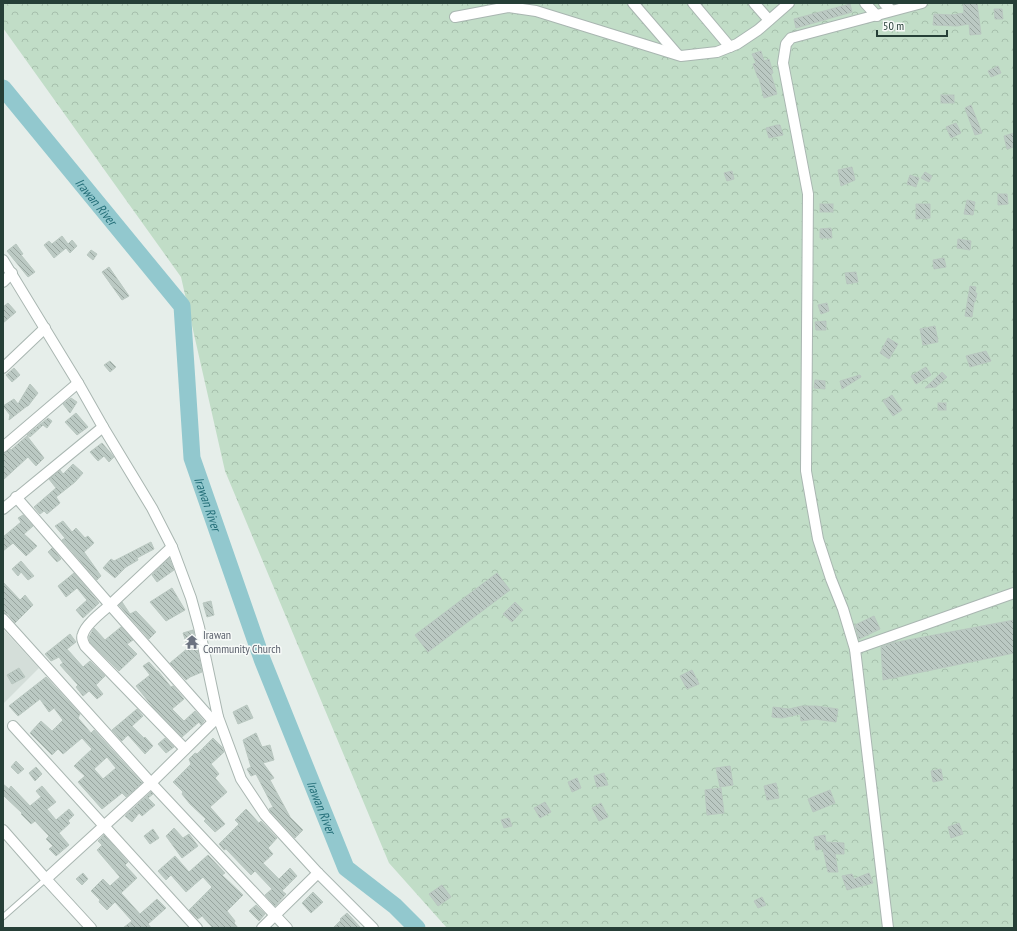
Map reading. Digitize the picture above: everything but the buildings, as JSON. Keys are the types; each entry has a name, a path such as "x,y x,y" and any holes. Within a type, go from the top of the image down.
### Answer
{"street":[{"path":"633,3 677,54"},
{"path":"693,3 730,47"},
{"path":"754,3 769,20"},
{"path":"454,17 509,5 536,11 681,56 717,52 737,44 758,30 789,3"},
{"path":"865,3 877,16"},
{"path":"888,928 855,649 843,609 831,579 818,539 806,471 808,194 783,63 786,44 791,38 877,16 887,7 922,3"},
{"path":"3,260 152,508 172,547 199,627 216,719 241,779 265,815 318,873 373,928"},
{"path":"3,282 12,273"},
{"path":"3,368 45,328"},
{"path":"3,447 78,383"},
{"path":"4,505 103,427"},
{"path":"16,497 110,605 216,719"},
{"path":"172,547 86,628 82,640 85,646 185,749"},
{"path":"855,649 1014,593"},
{"path":"3,619 151,783 287,928"},
{"path":"46,879 151,783 216,719"},
{"path":"13,726 197,928"},
{"path":"3,830 91,928"},
{"path":"262,928 318,873"}],"lane":[{"path":"3,917 46,879"}],"shaded area":[{"path":"3,629 39,668 3,704"}],"green space":[{"path":"3,3 1014,3 1014,928 447,928 389,863 225,471 181,277 3,28"}],"waterway":[{"name":"Irawan River","path":"3,88 182,306 192,458 262,659 346,868 395,906 417,928"}],"place":[{"name":"Irawan Community Church","path":"192,642"}]}
